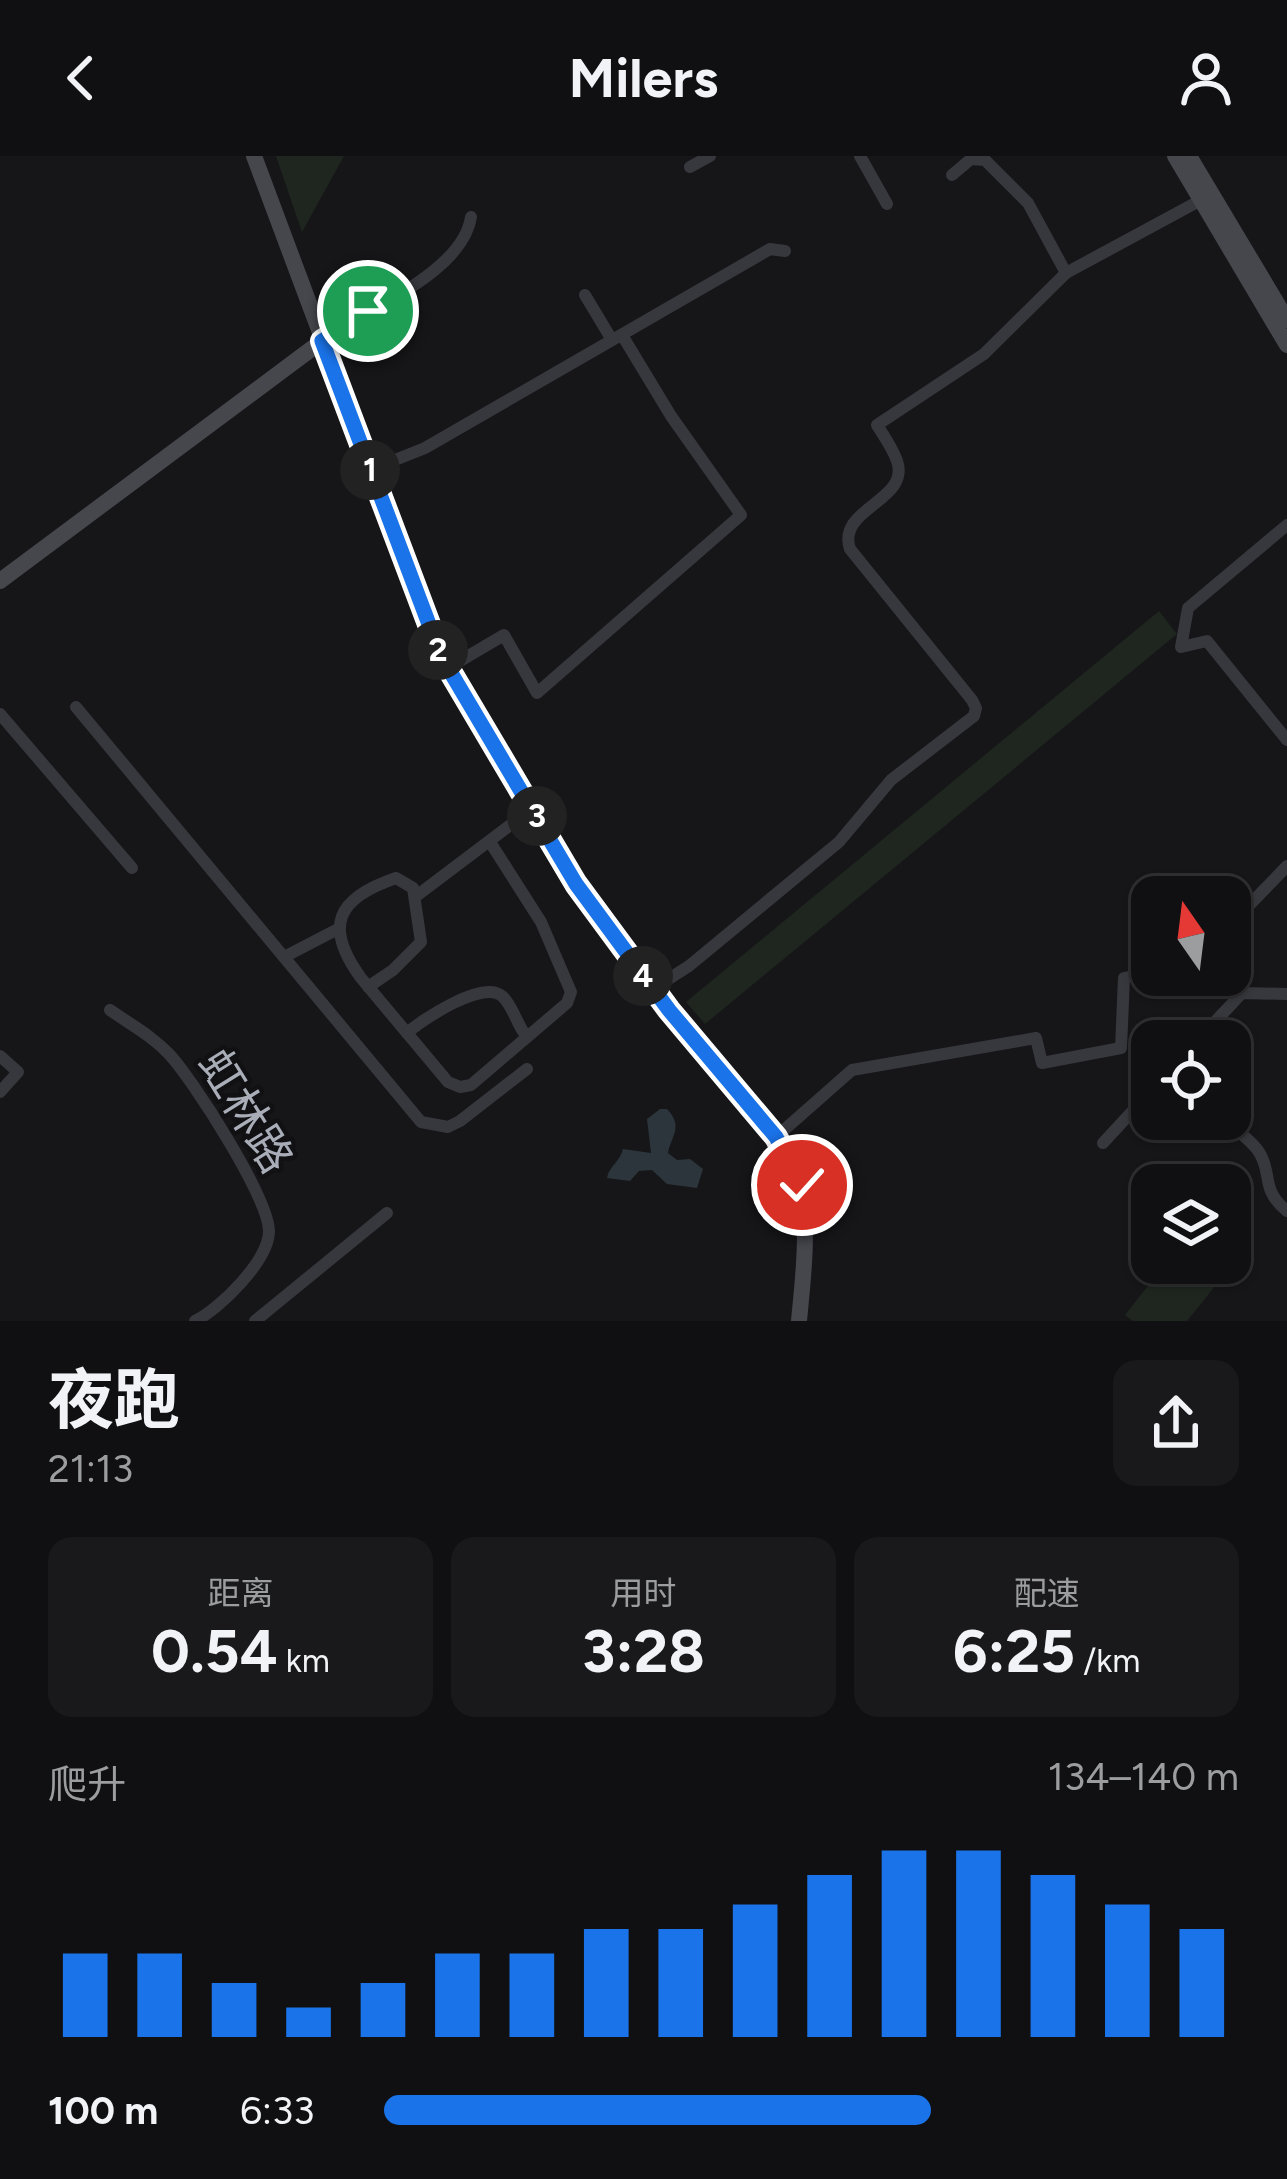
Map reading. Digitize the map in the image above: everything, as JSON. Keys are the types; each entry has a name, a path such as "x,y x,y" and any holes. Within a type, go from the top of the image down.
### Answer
{"street":[{"path":"254,156 428,627 448,668 576,884 653,989 776,1137 802,1185 806,1208 799,1321"},
{"path":"690,167 710,156"},
{"path":"860,156 887,204"},
{"path":"1174,156 1287,344"},
{"path":"1189,156 1287,320"},
{"path":"952,176 971,160 984,158 1028,203 1066,274"},
{"path":"653,989 688,966 839,842 891,780 974,716 972,700 850,550 848,527 898,476 899,464 878,425 984,354 1066,274 1201,200"},
{"path":"0,581 322,341 422,279 457,251 467,238 471,218"},
{"path":"370,470 424,448 770,249 785,251"},
{"path":"448,668 503,635 537,693 741,515 585,296"},
{"path":"1287,525 1188,608 1181,647 1207,641 1287,740"},
{"path":"76,706 421,1122 448,1127 527,1069"},
{"path":"0,714 132,868"},
{"path":"415,897 532,808"},
{"path":"368,987 421,942 409,883 389,880 348,903 338,929 354,968 368,987 448,1082 466,1087 567,1003 572,992 542,922 490,842"},
{"path":"1251,903 1287,866"},
{"path":"284,957 338,929"},
{"path":"776,1137 852,1070 1036,1038 1042,1063 1121,1048 1124,978 1131,976"},
{"path":"407,1033 437,1010 491,992 502,996 527,1037"},
{"path":"1217,1020 1242,993 1287,994"},
{"name":"虹林路","path":"110,1010 148,1034 178,1066 254,1187 267,1221 263,1253 226,1300 195,1321"},
{"path":"0,1056 18,1072 0,1092"},
{"path":"1103,1143 1131,1113"},
{"path":"1247,1140 1258,1150 1265,1183 1287,1211"},
{"path":"255,1321 387,1214"}],"shaded area":[{"path":"276,156 344,156 302,232"},
{"path":"1159,611 1177,634 705,1024 686,1002"},
{"path":"667,1109 675,1121 668,1153 677,1160 690,1159 703,1169 697,1188 667,1184 652,1170 639,1171 630,1181 607,1178 623,1149 651,1153 647,1119"},
{"path":"1149,1284 1217,1284 1187,1321 1133,1321 1125,1315"}],"route":[{"path":"368,311 322,341 437,648 576,884 669,1010 776,1137 802,1185"}]}
